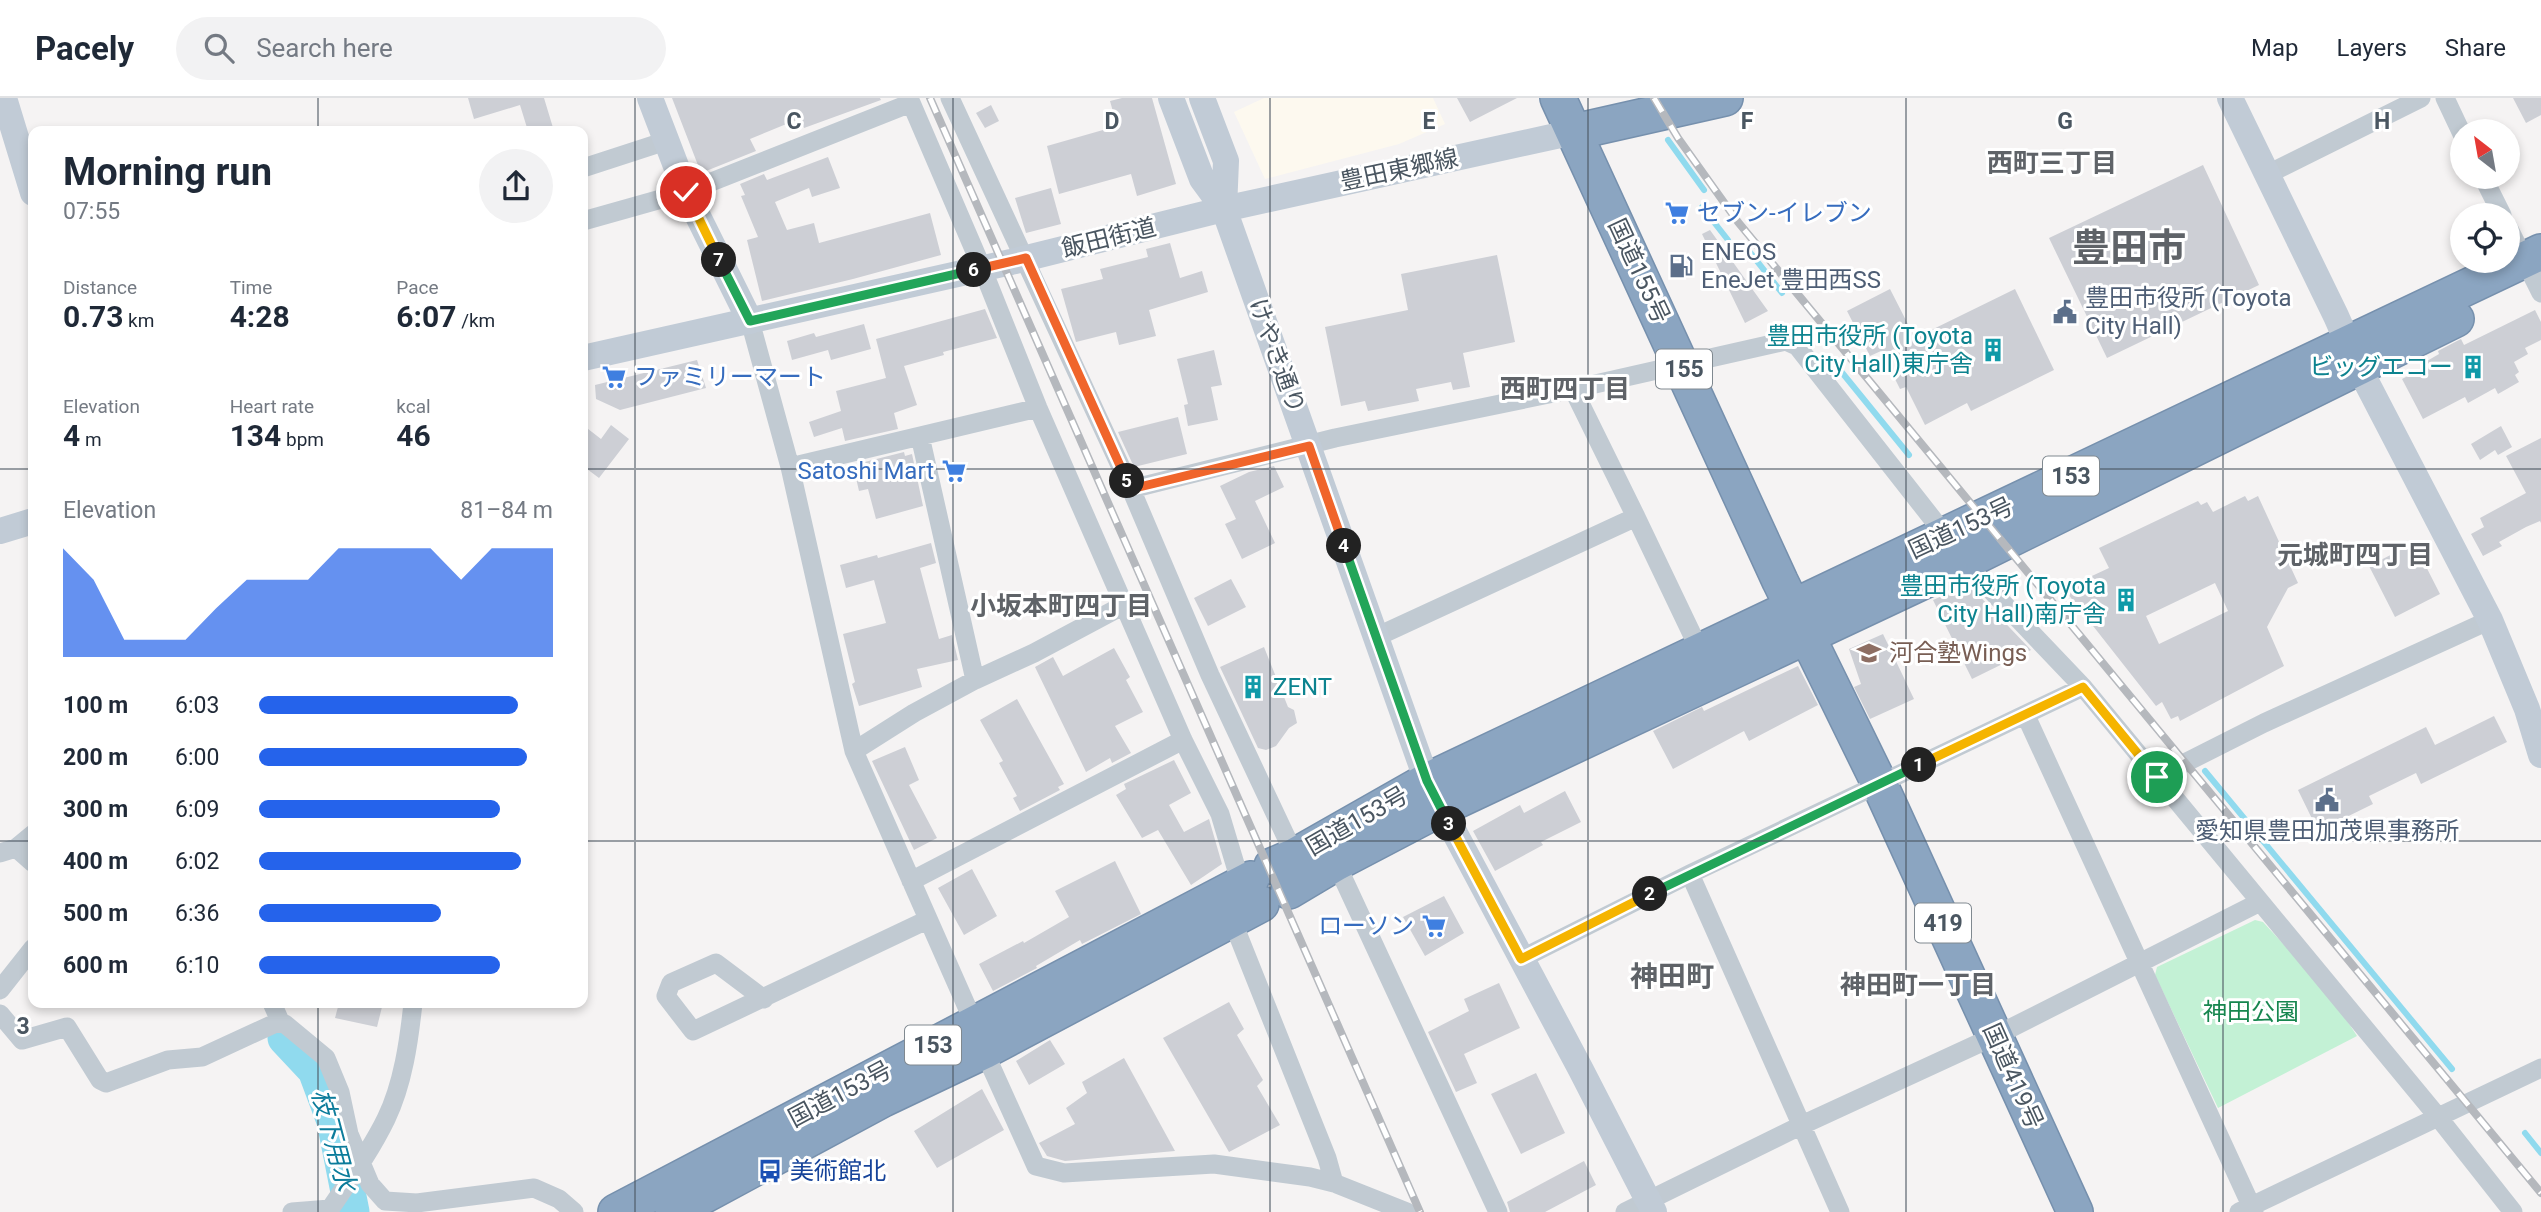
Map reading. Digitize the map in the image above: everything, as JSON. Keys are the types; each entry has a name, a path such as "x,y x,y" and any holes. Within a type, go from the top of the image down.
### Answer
{"highway":[{"name":"国道155号","path":"1558,98 1800,621"},
{"path":"1574,132 1726,98"},
{"name":"国道153号","path":"1263,886 1336,863 1434,795 1955,549 2353,355 2536,273"},
{"name":"国道153号","path":"616,1212 979,1037 1700,651 1800,621"},
{"name":"国道419号","path":"1800,621 1879,783 2075,1212"},
{"name":"国道153号","path":"673,1212 883,1099 979,1037"}],"street":[{"path":"4,98 28,177"},
{"path":"650,98 686,192 750,321 790,467 854,751 1036,1166 1065,1173 1214,1164 1310,1177 1334,1183 1373,1205 1407,1212"},
{"path":"950,98 1131,489 1210,675 1334,1183"},
{"name":"けやき通り","path":"1171,98 1202,179 1224,209 1434,795 1580,1068 1642,1208"},
{"name":"けやき通り","path":"1202,98 1226,161 1224,209"},
{"path":"2230,98 2353,355 2490,620 2527,709 2541,755"},
{"path":"2268,174 2421,98"},
{"path":"2445,98 2455,119"},
{"path":"588,220 686,192 910,101 982,268 1038,408 1183,740 1220,814 1263,886"},
{"name":"豊田東郷線","path":"1224,209 1574,132"},
{"path":"588,166 666,141"},
{"name":"飯田街道","path":"588,357 1026,258 1224,209"},
{"path":"2520,247 2536,273"},
{"path":"1131,489 1335,438 1573,389 1681,363 1786,341 1797,346 1955,549 2083,687 2438,1117 2513,1212"},
{"path":"1573,389 1700,651"},
{"path":"790,467 1038,408"},
{"path":"920,436 975,680"},
{"path":"1376,638 1636,517"},
{"path":"0,531 28,523"},
{"path":"854,751 914,713 975,680 1034,653 1124,605"},
{"path":"2157,777 2264,723 2490,620"},
{"path":"1521,959 1690,874 2083,687"},
{"path":"2026,716 2139,961 2248,1210 2541,1068"},
{"path":"911,881 1183,740"},
{"path":"8,851 28,837"},
{"path":"8,851 28,861"},
{"path":"1336,863 1499,1212"},
{"path":"1690,874 1840,1212"},
{"path":"1642,1208 1802,1125 1995,1036 2260,902"},
{"path":"764,999 716,963 671,983 666,996 693,1031 764,999 927,920"},
{"path":"0,990 28,954"},
{"path":"292,1212 333,1205 362,1162 386,1118 400,1079 412,1008"},
{"path":"0,1014 22,1040 67,1027 100,1080 107,1083 168,1060 202,1057 276,1015 326,1058 340,1092 349,1134 381,1206 534,1188 559,1199 573,1212"}],"shaded area":[{"path":"1264,98 1433,98 1445,124 1399,144 1265,179 1234,112"}],"green space":[{"name":"神田公園","path":"2255,920 2263,922 2325,991 2357,1036 2218,1108 2155,975 2157,967"}],"building":[{"path":"468,98 544,98 552,126 526,126 520,105 474,119"},
{"path":"672,98 881,100 804,128 801,118 750,139 756,151 701,173"},
{"path":"1122,98 1152,98 1176,184 1137,196 1131,174 1059,194 1047,146 1117,126 1110,101"},
{"path":"1457,98 1517,98 1470,122"},
{"path":"2513,98 2541,98 2541,115 2526,123"},
{"path":"991,105 999,121 985,128 976,113"},
{"path":"828,157 840,188 812,197 809,188 775,202 787,230 814,223 819,243 930,213 941,255 762,301 747,240 758,237 741,196 745,195 740,184 764,174 767,180"},
{"path":"2203,165 2259,285 2107,358 2049,238"},
{"path":"1051,188 1061,224 1026,233 1015,198"},
{"path":"1710,230 1768,311 1745,323 1702,234"},
{"path":"1170,243 1180,278 1202,271 1208,292 1149,310 1156,336 1119,345 1116,332 1076,342 1061,289 1103,279 1100,269 1148,257 1146,249"},
{"path":"1497,255 1515,342 1463,353 1470,387 1453,390 1451,382 1416,389 1419,401 1368,411 1365,401 1341,406 1325,327 1408,310 1401,274"},
{"path":"1890,289 1915,338 2015,289 2054,370 1971,411 1967,403 1925,425 1906,387 1900,389 1881,351 1870,356 1847,311"},
{"path":"985,309 997,338 943,352 944,355 904,366 917,405 894,413 898,429 845,441 842,428 814,437 809,422 841,411 836,391 886,378 876,339"},
{"path":"2535,310 2541,322 2541,340 2525,348 2528,354 2514,362 2519,372 2515,375 2519,382 2498,394 2495,388 2468,403 2465,397 2423,419 2402,379 2429,365 2427,361 2439,354 2438,351 2457,341 2461,339 2464,345"},
{"path":"864,324 871,349 831,360 828,350 792,360 787,341 814,333 816,337"},
{"path":"1214,350 1222,385 1211,387 1218,420 1188,426 1184,405 1188,404 1177,359"},
{"path":"697,360 706,388 620,410 596,399 595,385"},
{"path":"1178,417 1187,454 1134,467 1118,432"},
{"path":"611,425 629,439 599,478 588,470 588,429 601,439"},
{"path":"2501,426 2512,447 2498,455 2495,450 2480,460 2471,444"},
{"path":"2541,438 2541,523 2540,521 2526,527 2499,542 2502,546 2483,556 2471,534 2484,527 2480,518 2526,493 2506,456"},
{"path":"904,452 905,456 912,454 923,506 876,519 868,489 859,491 853,465"},
{"path":"1274,466 1284,487 1255,501 1275,543 1242,559 1225,524 1236,519 1220,486 1249,472"},
{"name":"豊田市役所 (Toyota City Hall)南庁舎","path":"2245,496 2248,501 2258,496 2298,583 2288,588 2267,627 2284,666 2180,721 2178,716 2171,719 2162,702 2156,706 2064,589 2109,568 2099,548 2198,501 2201,505 2207,502 2213,512","holes":["2215,583 2228,611 2159,644 2146,616"]},
{"path":"931,543 936,563 920,568 939,639 952,635 958,660 917,669 922,687 859,706 843,634 886,623 874,580 846,588 840,565 877,555 878,558"},
{"path":"2414,543 2440,594 2395,617 2369,566"},
{"path":"1231,579 1246,607 1208,626 1194,598"},
{"path":"1967,585 2031,650 1972,679 1933,600"},
{"path":"1883,634 1914,699 1870,719 1854,687 1861,684 1849,649"},
{"name":"ZENT","path":"1264,647 1288,707 1294,710 1297,723 1289,728 1276,746 1266,750 1258,748 1220,667"},
{"path":"1114,648 1130,677 1126,680 1143,712 1115,726 1131,753 1112,763 1110,758 1086,772 1035,667 1053,657 1063,676"},
{"path":"1798,666 1818,705 1749,741 1744,731 1673,769 1653,731 1702,707 1704,711"},
{"path":"1017,699 1064,784 1058,787 1060,790 1020,811 1013,798 1017,796 999,763 1003,761 980,720"},
{"path":"2494,716 2507,742 2421,784 2416,773 2369,796 2373,804 2318,831 2298,790 2426,727 2435,745"},
{"path":"905,747 919,780 909,785 937,838 914,850 872,761"},
{"path":"1174,760 1191,793 1169,805 1184,832 1209,819 1222,864 1191,885 1158,830 1142,838 1116,795 1126,789 1124,784"},
{"path":"1565,791 1581,822 1541,842 1543,845 1495,871 1473,831 1520,805 1524,813"},
{"path":"1115,861 1141,914 1082,944 1080,940 1036,966 1037,968 993,991 979,964 1023,941 1024,943 1069,917 1055,891"},
{"path":"972,869 997,916 964,935 938,888"},
{"path":"1444,896 1464,933 1425,956 1403,917"},
{"path":"1499,983 1520,1028 1464,1054 1477,1083 1456,1092 1428,1032 1469,1011 1464,999"},
{"path":"1229,1002 1244,1029 1237,1035 1263,1080 1257,1086 1280,1125 1229,1152 1163,1038"},
{"path":"338,1008 382,1008 377,1027 335,1018"},
{"path":"1050,1040 1065,1064 1029,1085 1016,1061"},
{"path":"1124,1058 1175,1151 1065,1161 1047,1156 1039,1143 1075,1124 1066,1108 1087,1093 1082,1082"},
{"path":"1536,1073 1565,1133 1521,1154 1491,1094"},
{"path":"982,1089 1004,1130 937,1168 914,1131"},
{"path":"1584,1161 1596,1185 1545,1212 1510,1212 1507,1202"}],"waterway":[{"path":"1668,140 1704,190"},
{"path":"1702,207 1728,240"},
{"path":"1749,251 1782,293"},
{"path":"1831,359 1909,455"},
{"path":"2205,771 2452,1069"},
{"name":"枝下用水","path":"285,1038 315,1070 334,1121 352,1212"},
{"path":"2525,1133 2541,1153"}],"railway":[{"path":"930,98 1420,1212"},
{"path":"1654,98 1678,138 1738,222 2541,1193"}],"place":[{"name":"セブン-イレブン","path":"1677,213"},
{"name":"ENEOS EneJet 豊田西SS","path":"1681,266"},
{"name":"豊田市役所 (Toyota City Hall)","path":"2065,312"},
{"name":"豊田市役所 (Toyota City Hall)東庁舎","path":"1993,350"},
{"name":"ビッグエコー","path":"2473,367"},
{"name":"ファミリーマート","path":"614,377"},
{"name":"Satoshi Mart","path":"954,471"},
{"name":"豊田市役所 (Toyota City Hall)南庁舎","path":"2126,600"},
{"name":"河合塾Wings","path":"1869,653"},
{"name":"ZENT","path":"1253,687"},
{"name":"愛知県豊田加茂県事務所","path":"2327,800"},
{"name":"ローソン","path":"1434,926"},
{"name":"美術館北","path":"770,1171"}],"district":[{"name":"西町三丁目","path":"2052,163"},
{"name":"豊田市","path":"2129,248"},
{"name":"西町四丁目","path":"1565,389"},
{"name":"元城町四丁目","path":"2355,555"},
{"name":"小坂本町四丁目","path":"1061,606"},
{"name":"神田町","path":"1672,976"},
{"name":"神田町一丁目","path":"1918,985"}],"route":[{"path":"686,192 750,321 1026,258 1131,489 1309,446 1427,781 1521,959 1690,874 2083,687 2157,777"}]}
